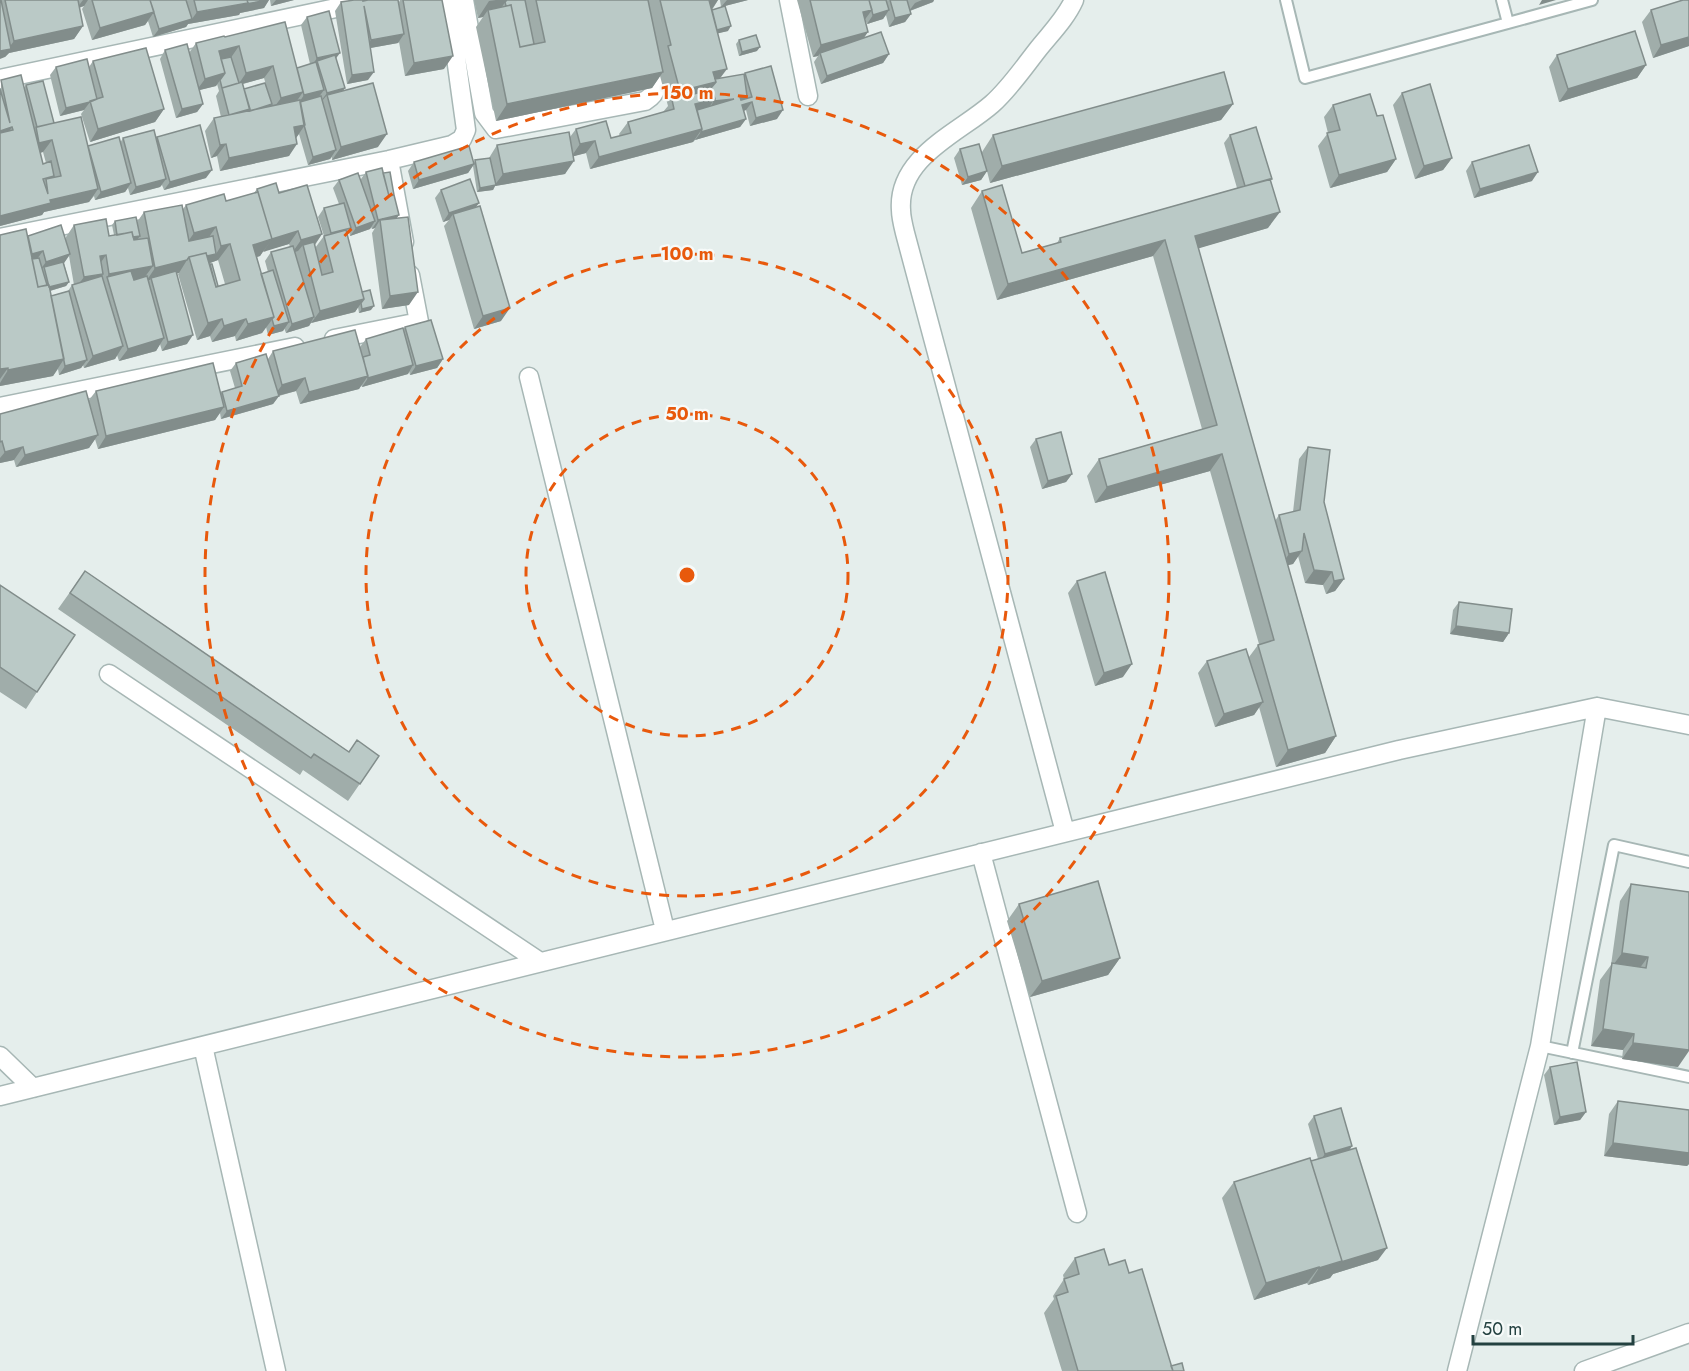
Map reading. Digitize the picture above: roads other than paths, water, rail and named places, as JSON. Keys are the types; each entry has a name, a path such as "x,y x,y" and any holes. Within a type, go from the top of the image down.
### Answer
{"street":[{"path":"0,79 374,0"},
{"path":"0,238 452,146 462,139 466,130 448,0"},
{"path":"464,0 484,113 496,129 645,101 654,95 657,88 648,44"},
{"path":"789,0 808,96"},
{"path":"1065,832 900,209 903,189 910,173 922,157 1005,92 1062,20 1074,0"},
{"path":"0,407 419,322 389,160"},
{"path":"529,377 665,930"},
{"path":"109,674 540,962"},
{"path":"1457,1371 1539,1046 1597,707"},
{"path":"0,1096 1399,750 1597,707 1689,725"},
{"path":"981,853 1077,1213"},
{"path":"203,1046 276,1371"},
{"path":"0,1056 33,1088"},
{"path":"1584,1371 1689,1333"}],"lane":[{"path":"1286,0 1305,78 1592,0"},
{"path":"1502,0 1508,23"},
{"path":"1572,1053 1614,845 1689,862"},
{"path":"1539,1046 1689,1077"}]}
